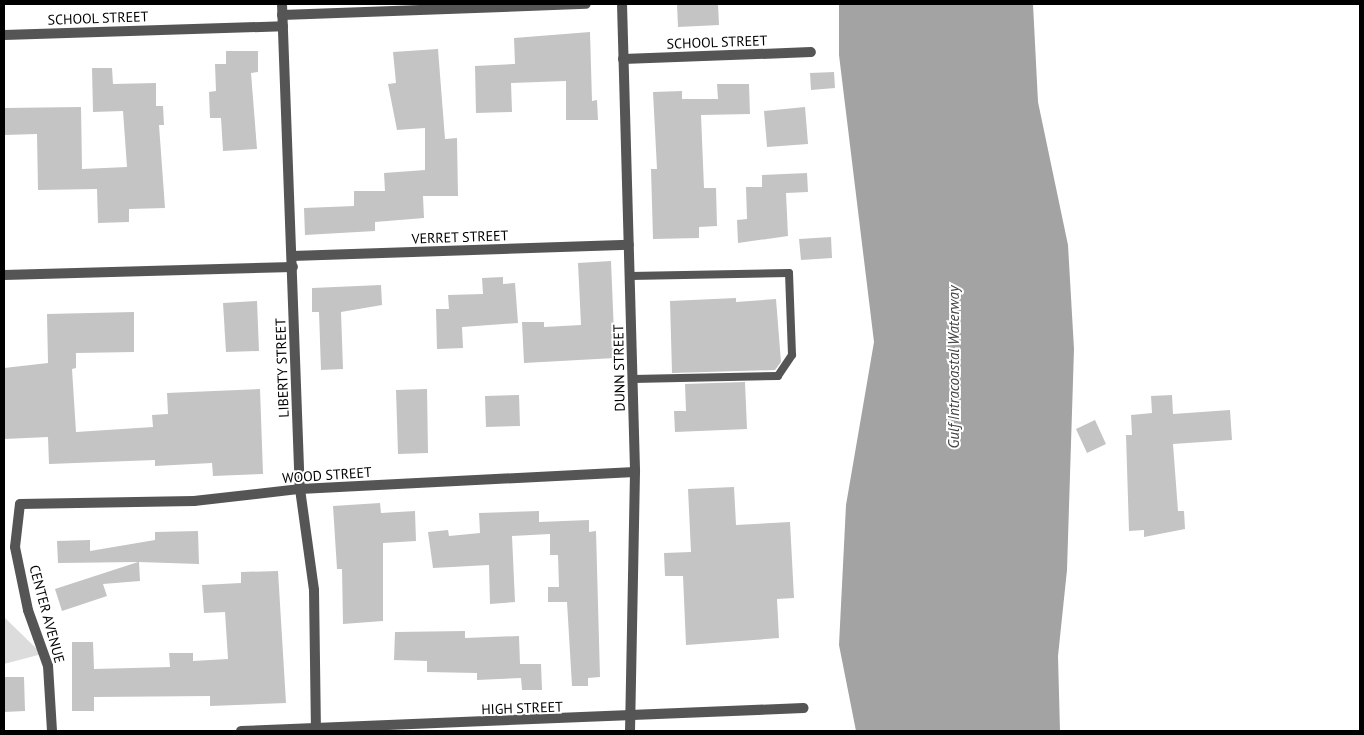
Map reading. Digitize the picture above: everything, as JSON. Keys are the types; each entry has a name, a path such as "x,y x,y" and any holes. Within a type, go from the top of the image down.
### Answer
{"street":[{"name":"LIBERTY STREET","path":"282,4 300,489 314,590 316,730"},
{"name":"SCHOOL STREET","path":"4,35 283,21 389,8 586,4"},
{"name":"DUNN STREET","path":"622,4 635,472 632,718 630,731"},
{"name":"SCHOOL STREET","path":"623,59 811,52"},
{"name":"VERRET STREET","path":"4,275 629,245"},
{"name":"WOOD STREET","path":"20,504 194,502 300,489 635,472"},
{"name":"CENTER AVENUE","path":"20,504 15,548 28,610 48,666 52,731"},
{"name":"HIGH STREET","path":"241,731 632,718 804,708"}],"lane":[{"path":"630,276 789,273 792,355 778,376 633,380"}],"shaded area":[{"path":"4,617 42,654 4,664"}],"water":[{"name":"Gulf Intracoastal Waterway","path":"839,4 1033,4 1038,102 1068,245 1074,349 1067,570 1058,656 1060,731 856,731 839,645 846,505 874,342 839,55"}],"building":[{"path":"677,4 718,4 719,25 678,27"},
{"path":"590,32 592,101 597,100 598,120 566,120 566,81 511,83 512,112 476,113 475,66 515,64 514,38"},
{"path":"438,49 445,139 457,138 458,196 423,196 424,218 375,222 375,231 305,235 304,208 354,206 354,191 385,191 384,173 425,170 425,128 397,130 388,84 396,83 393,52"},
{"path":"226,51 258,51 258,72 251,73 257,149 223,151 221,118 210,118 209,92 216,91 215,64 226,64"},
{"path":"92,68 112,68 113,84 156,83 156,106 163,106 164,125 159,125 165,208 129,209 129,222 98,223 97,189 38,190 37,134 4,135 4,108 81,107 82,169 127,167 123,111 93,112"},
{"path":"834,72 835,88 811,90 810,73"},
{"path":"717,84 749,84 750,114 701,115 704,188 716,188 717,226 699,227 699,238 653,239 651,169 657,169 653,92 682,91 682,99 718,99"},
{"path":"805,107 808,144 767,147 764,111"},
{"path":"807,173 808,192 786,193 788,236 738,243 737,220 747,219 746,187 762,187 762,175"},
{"path":"831,237 832,258 801,260 799,239"},
{"path":"611,261 615,358 524,363 522,322 544,322 544,327 581,325 578,263"},
{"path":"503,277 503,284 515,283 518,323 462,327 463,348 437,349 436,309 449,309 448,295 483,294 482,278"},
{"path":"381,285 382,305 341,312 343,369 321,370 319,312 312,312 312,288"},
{"path":"736,298 736,302 776,299 781,362 775,370 672,373 670,301"},
{"path":"257,301 259,351 226,352 223,303"},
{"path":"134,312 134,352 76,353 76,368 72,369 76,432 153,427 152,415 168,414 167,393 260,389 263,474 213,476 212,463 155,466 155,460 49,464 48,437 4,439 4,368 48,363 47,314"},
{"path":"745,382 747,429 675,432 674,411 686,411 685,384"},
{"path":"427,389 428,453 398,454 396,390"},
{"path":"519,395 520,426 486,427 485,396"},
{"path":"1172,395 1173,414 1230,410 1232,440 1173,444 1178,511 1184,511 1185,529 1144,537 1144,530 1129,531 1126,435 1132,435 1131,415 1152,413 1151,396"},
{"path":"1095,420 1106,444 1087,453 1076,429"},
{"path":"734,487 736,525 790,522 794,598 777,599 779,638 686,645 683,576 665,576 664,553 691,552 688,489"},
{"path":"380,503 381,513 415,511 416,541 383,543 383,621 343,624 342,569 337,569 333,506"},
{"path":"539,511 539,522 589,520 589,532 596,531 600,677 588,678 588,686 572,686 567,602 548,602 548,587 559,587 558,555 550,555 550,534 512,536 515,602 490,604 489,565 433,568 428,532 448,530 449,536 480,533 479,513"},
{"path":"198,531 199,564 139,562 140,581 103,584 107,596 62,611 55,589 138,562 58,563 57,541 90,540 90,551 155,540 155,532"},
{"path":"278,571 286,703 210,706 210,696 94,697 94,711 72,711 72,642 93,642 94,669 170,667 169,653 193,653 193,661 228,659 225,612 204,613 202,585 241,583 241,572"},
{"path":"465,631 465,638 519,636 520,664 541,664 542,690 522,690 521,678 477,680 477,673 427,672 427,661 394,660 395,632"},
{"path":"4,677 24,677 25,711 4,712"}]}
